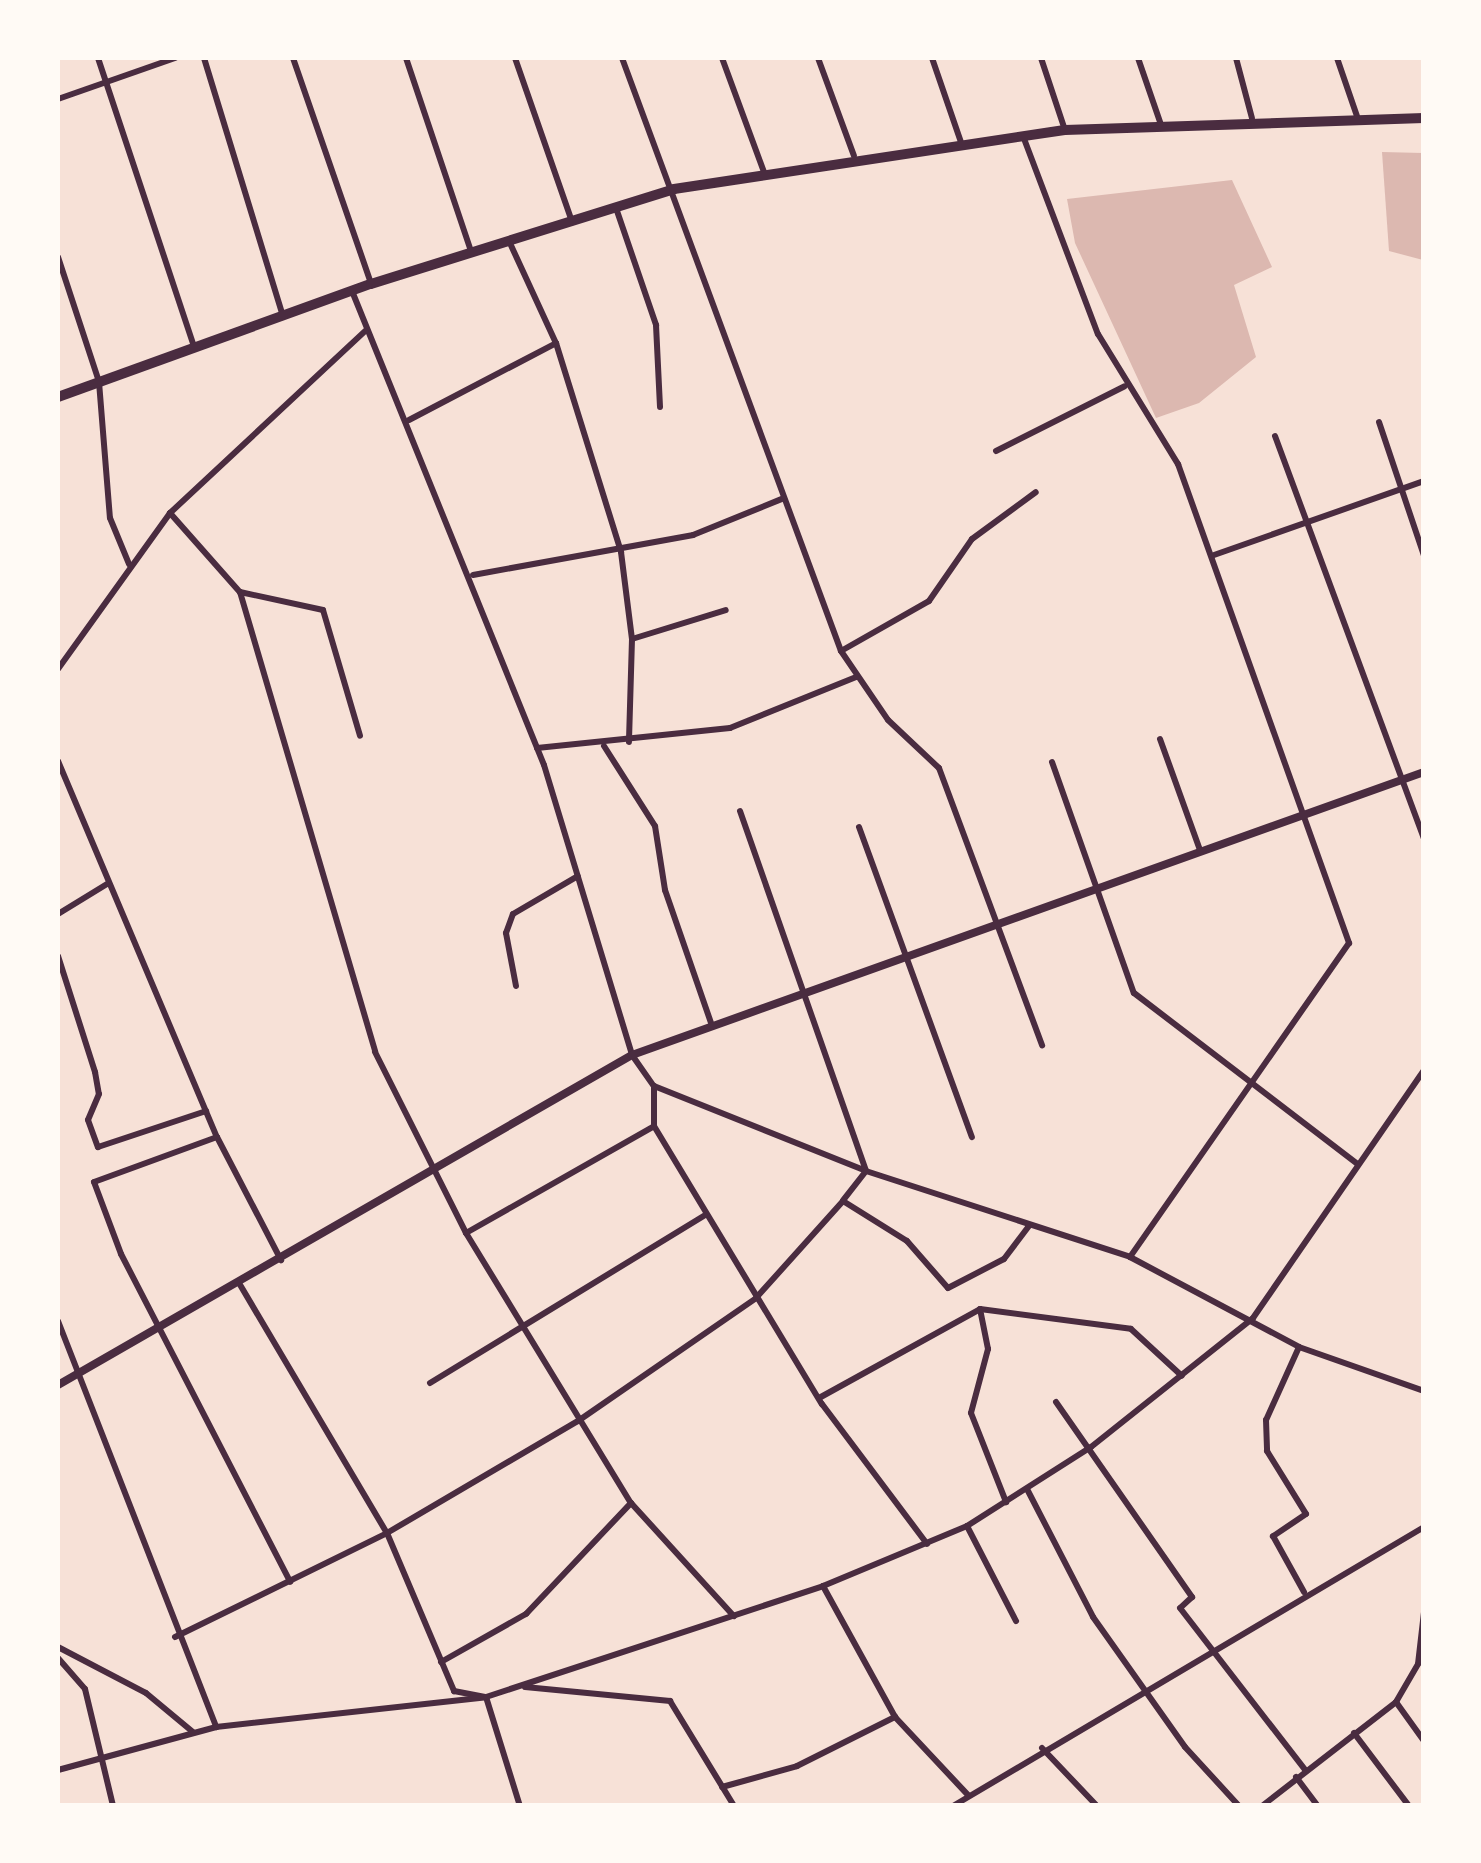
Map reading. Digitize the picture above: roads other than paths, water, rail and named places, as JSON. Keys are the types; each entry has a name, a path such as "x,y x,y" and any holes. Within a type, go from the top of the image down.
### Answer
{"main road":[{"path":"58,397 371,284 674,189 854,156 1066,130 1252,118 1424,118"}],"street":[{"path":"98,58 194,347"},
{"path":"58,99 175,58"},
{"path":"204,58 283,316"},
{"path":"293,58 371,284"},
{"path":"406,58 472,251"},
{"path":"516,58 572,222"},
{"path":"622,58 674,189 841,650 856,677 939,768 1042,1045"},
{"path":"722,58 764,172"},
{"path":"818,58 854,156"},
{"path":"932,58 962,145"},
{"path":"1041,58 1066,130"},
{"path":"1138,58 1160,122"},
{"path":"1236,58 1252,118"},
{"path":"1337,58 1357,116"},
{"path":"1024,136 1125,386 1178,464 1214,555 1299,816 1350,942 1130,1257"},
{"path":"616,208 656,325 660,407"},
{"path":"508,240 556,343 621,552 632,639 629,742"},
{"path":"58,257 99,382 110,518 129,565"},
{"path":"352,291 365,331 409,420 473,575 537,748 632,1056 654,1086 866,1171 1130,1257 1253,1318 1299,1347 1424,1391"},
{"path":"58,670 129,565 170,513 365,331"},
{"path":"409,420 556,343"},
{"path":"996,451 1125,386"},
{"path":"1379,422 1424,556"},
{"path":"1276,436 1399,781 1424,840"},
{"path":"1214,555 1424,481"},
{"path":"841,650 928,601 972,539 1036,492"},
{"path":"473,575 621,552 784,498"},
{"path":"170,513 240,592 375,1052 466,1233 631,1503 734,1616"},
{"path":"240,592 323,610 360,736"},
{"path":"632,639 726,610"},
{"path":"537,748 604,746 757,721 856,677"},
{"path":"1160,739 1200,850"},
{"path":"604,746 655,826 665,890 710,1023"},
{"path":"58,761 217,1138 281,1260"},
{"path":"1052,762 1134,993 1246,1086 1358,1164"},
{"path":"58,1385 632,1056 710,1023 1095,884 1424,772"},
{"path":"740,811 808,987 866,1171"},
{"path":"859,827 901,954 972,1137"},
{"path":"516,986 506,934 512,914 578,876"},
{"path":"58,914 107,884"},
{"path":"58,956 99,1094 88,1120 98,1147 206,1111"},
{"path":"58,1770 102,1763 216,1727 486,1697 824,1586 967,1526 1091,1447 1253,1318 1424,1070"},
{"path":"654,1086 654,1126 705,1215 819,1398 927,1544"},
{"path":"466,1233 654,1126"},
{"path":"217,1138 94,1182 160,1326 290,1582"},
{"path":"175,1637 387,1533 578,1421 756,1298 866,1171"},
{"path":"843,1201 907,1241 948,1288 1004,1260 1030,1226"},
{"path":"430,1384 705,1215"},
{"path":"239,1283 387,1533 454,1691 486,1697"},
{"path":"819,1398 980,1309 1131,1329 1182,1376"},
{"path":"980,1309 988,1349 971,1413 1006,1502"},
{"path":"58,1321 175,1637 216,1727"},
{"path":"1299,1347 1266,1420 1268,1451 1306,1514 1273,1536 1304,1592"},
{"path":"1056,1402 1192,1597 1180,1608 1305,1770"},
{"path":"1027,1489 1142,1689 1239,1806"},
{"path":"440,1662 526,1614 631,1503"},
{"path":"967,1526 1016,1621"},
{"path":"952,1806 1210,1647 1424,1527"},
{"path":"824,1586 894,1717 968,1795"},
{"path":"1262,1806 1396,1702 1418,1664 1424,1612"},
{"path":"58,1647 146,1693 193,1732"},
{"path":"58,1658 85,1689 113,1806"},
{"path":"524,1686 670,1701 734,1806"},
{"path":"486,1697 520,1806"},
{"path":"1396,1702 1424,1741"},
{"path":"722,1787 796,1766 894,1717"},
{"path":"1354,1733 1409,1806"},
{"path":"1042,1748 1097,1806"},
{"path":"1296,1778 1318,1806"}]}
